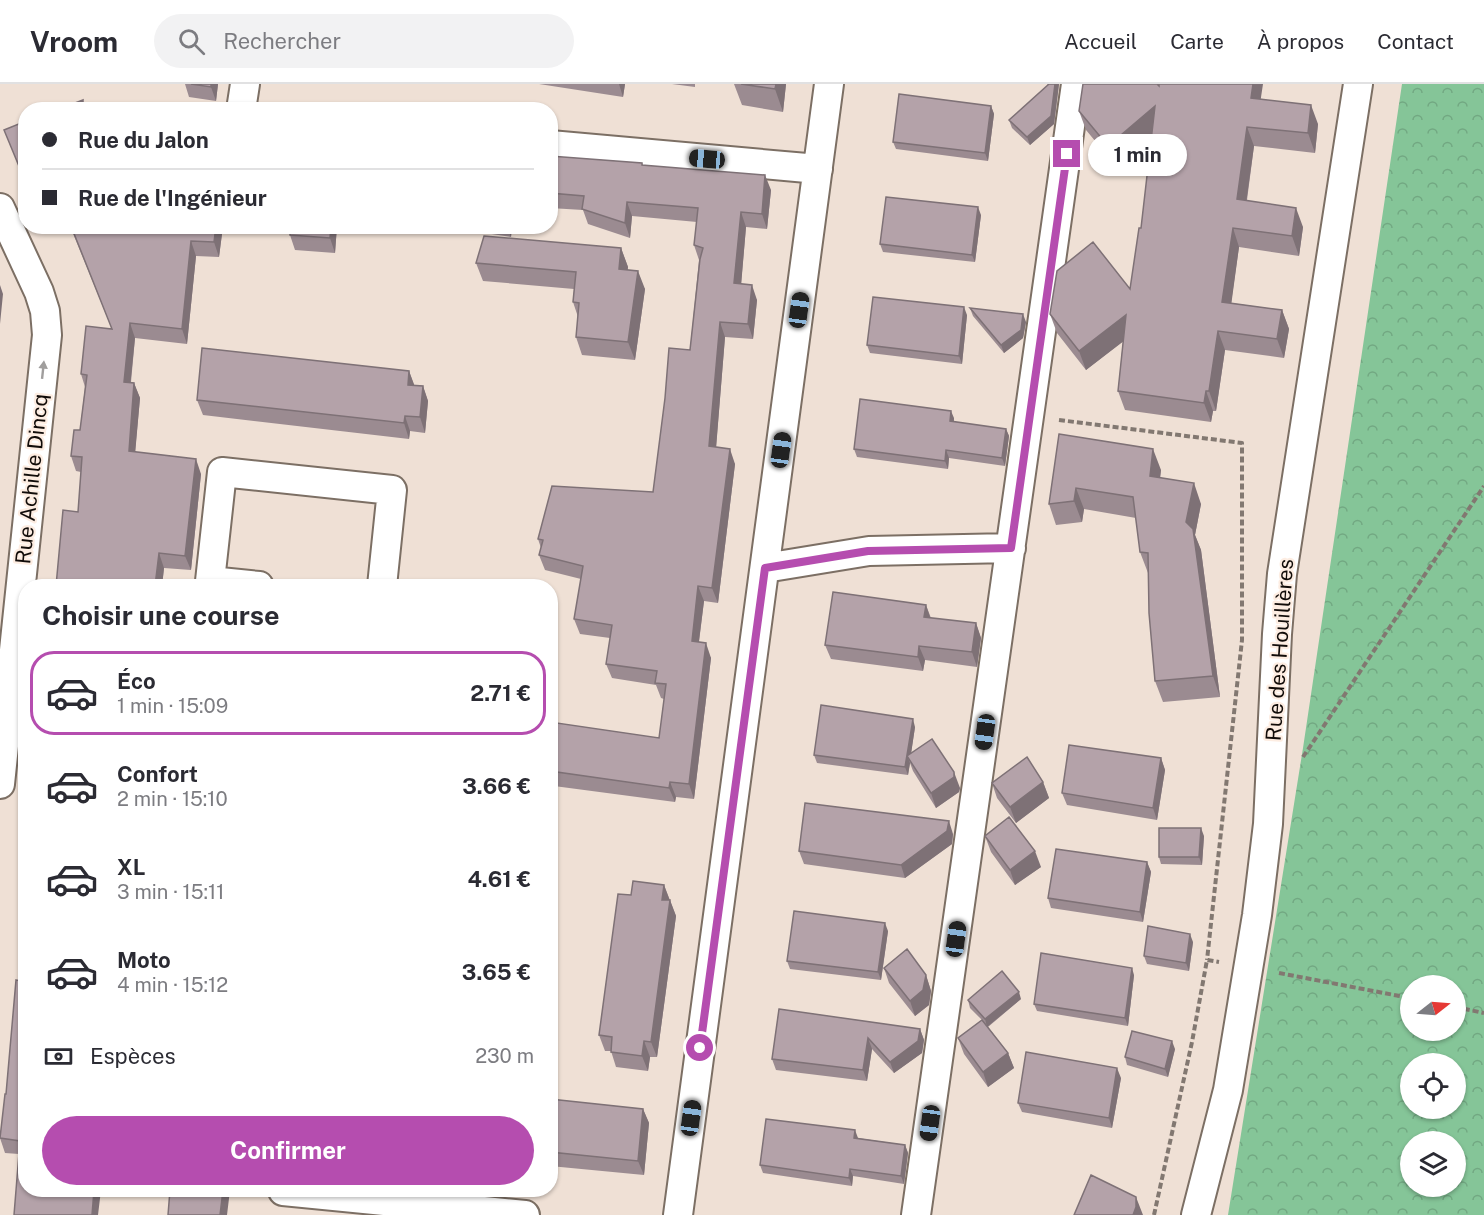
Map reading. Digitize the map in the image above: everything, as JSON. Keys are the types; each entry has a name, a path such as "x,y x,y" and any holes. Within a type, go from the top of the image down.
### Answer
{"street":[{"path":"242,102 245,84"},
{"path":"683,1214 719,907 829,84"},
{"path":"916,1215 1076,84"},
{"name":"Rue des Houillères","path":"1196,1215 1228,1090 1256,926 1268,824 1282,574 1358,84"},
{"path":"558,146 818,169"},
{"name":"Rue Achille Dincq","path":"0,208 9,244 39,292 45,311 47,334 21,579"},
{"path":"210,579 222,472 392,490 383,579"},
{"path":"765,568 868,551 1011,548"},
{"name":"Rue Achille Dincq","path":"0,784 18,612"},
{"path":"282,1198 525,1215"}],"path":[{"path":"1030,417 1242,443 1242,640 1207,960"},
{"path":"1301,760 1483,488"},
{"path":"1466,1009 1484,1012"}],"green space":[{"path":"1402,84 1484,84 1484,1215 1228,1215 1303,748"}],"building":[{"path":"191,84 211,84 211,87"},
{"path":"741,84 776,84 775,89"},
{"path":"1049,84 1055,84 1051,116 1027,137 1009,120"},
{"path":"1083,84 1157,84 1159,86 1159,84 1253,84 1251,98 1311,105 1308,133 1247,127 1237,199 1296,208 1292,236 1233,228 1222,302 1282,310 1277,339 1218,331 1209,391 1206,391 1204,403 1118,391 1126,315 1079,351 1050,314 1057,271 1093,242 1130,289 1139,228 1141,228 1155,106 1108,146 1079,111"},
{"path":"899,94 991,106 985,153 893,142"},
{"path":"18,124 18,164 4,130"},
{"path":"558,157 765,175 762,214 741,212 734,283 752,285 748,324 720,322 709,446 730,449 712,588 698,586 692,641 706,643 689,784 670,782 669,788 558,772 558,723 659,738 666,684 655,683 657,671 606,664 612,625 574,619 583,566 539,555 543,540 538,539 552,486 653,492 669,348 690,350 703,248 694,245 698,208 627,202 625,223 582,209 584,196 558,194"},
{"path":"886,197 978,207 972,255 880,244"},
{"path":"74,234 215,234 214,242 191,241 182,329 130,323 124,382 134,383 129,451 196,459 185,556 159,553 156,579 57,579 63,510 78,512 82,457 71,456 74,430 80,430 87,375 81,374 86,326 112,329"},
{"path":"290,234 330,234 330,238"},
{"path":"484,236 621,248 619,269 638,271 628,342 576,337 579,303 573,302 576,272 476,263"},
{"path":"873,297 964,307 959,356 867,345"},
{"path":"970,308 1023,314 1021,330 1001,345"},
{"path":"202,348 409,371 408,385 423,386 420,417 405,416 404,423 197,400"},
{"path":"860,399 951,411 950,421 1006,429 1002,458 946,450 945,461 854,449"},
{"path":"1059,434 1153,449 1150,476 1194,483 1186,522 1193,529 1213,676 1155,681 1149,613 1148,553 1140,552 1133,497 1076,488 1074,501 1049,504"},
{"path":"833,592 926,605 924,617 976,623 972,652 919,646 918,657 825,645"},
{"path":"821,705 913,719 905,767 814,755"},
{"path":"932,739 954,772 954,777 931,793 907,756"},
{"path":"1069,745 1161,758 1153,808 1062,793"},
{"path":"1027,757 1043,782 1010,807 992,783"},
{"path":"805,803 949,821 947,831 901,865 799,851"},
{"path":"1009,817 1035,851 1010,870 985,836"},
{"path":"1159,828 1201,828 1199,857 1159,857"},
{"path":"1056,849 1147,862 1140,912 1048,898"},
{"path":"633,881 664,885 662,900 670,900 651,1042 644,1041 642,1056 611,1052 612,1037 599,1035 618,894 631,895"},
{"path":"794,911 885,923 878,972 787,961"},
{"path":"1148,926 1190,934 1186,963 1144,956"},
{"path":"907,949 926,975 923,990 910,1001 884,968"},
{"path":"1041,953 1132,968 1125,1018 1034,1004"},
{"path":"1002,971 1019,992 985,1019 968,1000"},
{"path":"16,980 18,980 18,1141 0,1138"},
{"path":"779,1009 920,1029 918,1041 890,1062 868,1038 863,1070 772,1059"},
{"path":"982,1020 1008,1053 983,1072 958,1038"},
{"path":"1132,1031 1172,1041 1165,1069 1125,1057"},
{"path":"1026,1052 1117,1068 1109,1118 1018,1103"},
{"path":"558,1100 643,1109 638,1161 558,1153"},
{"path":"766,1119 855,1130 854,1138 905,1145 901,1176 850,1169 849,1178 760,1165"},
{"path":"18,1166 18,1197 93,1197 92,1215 14,1215"},
{"path":"1091,1175 1136,1197 1133,1215 1074,1215"},
{"path":"169,1197 222,1197 220,1215 168,1215"}],"route":[{"path":"700,1048 765,568 868,551 1011,548 1067,154"}]}
